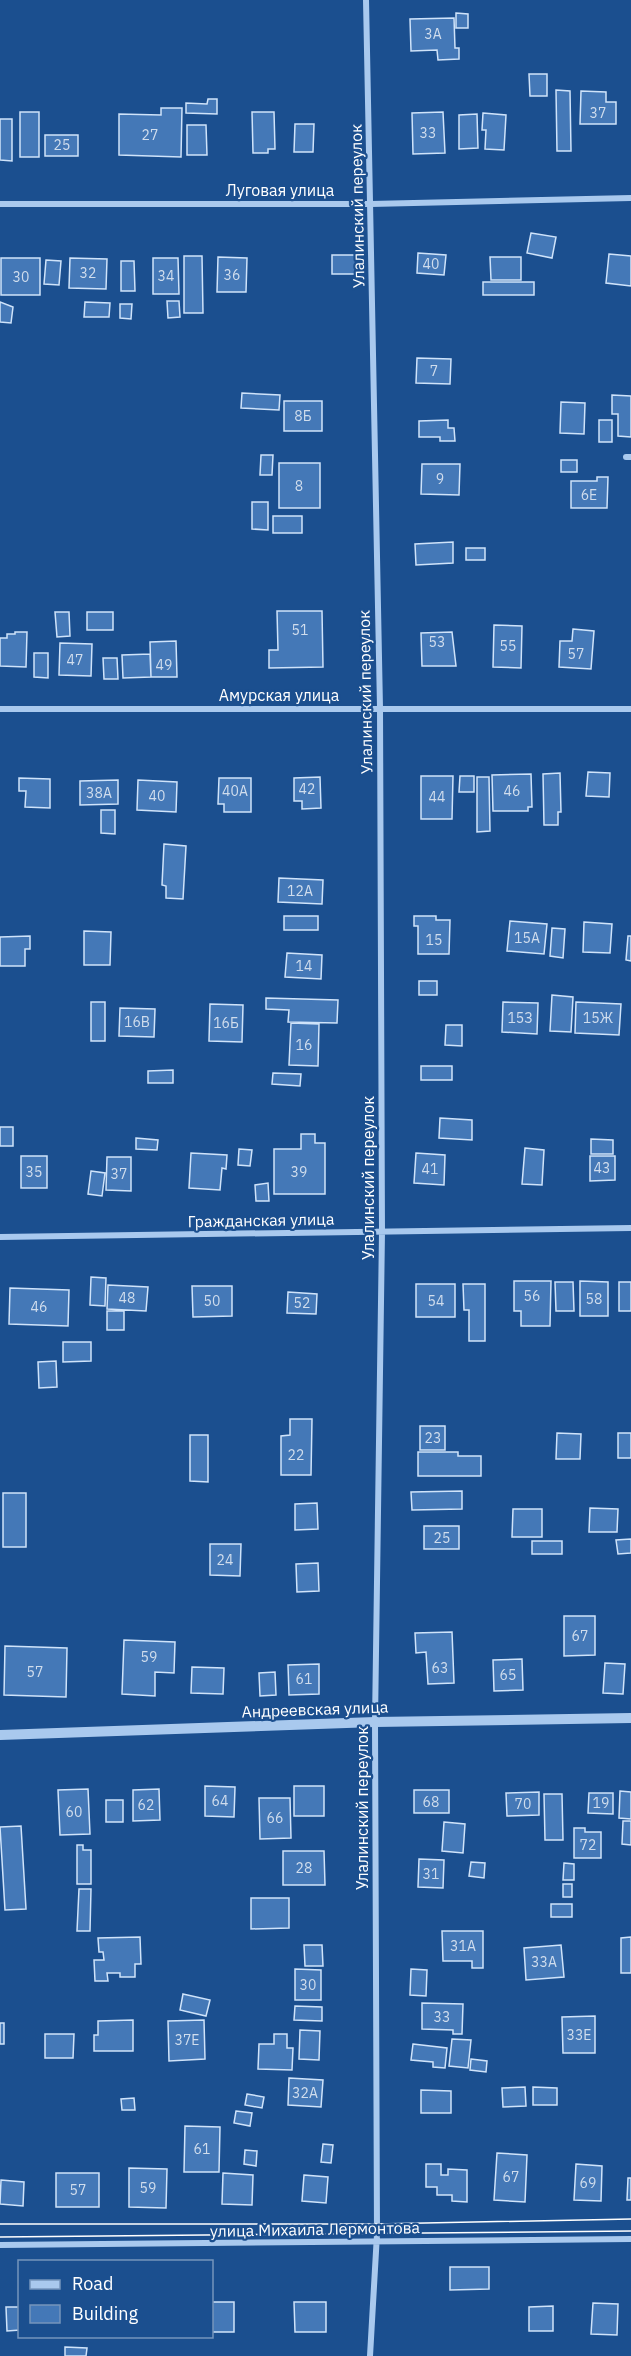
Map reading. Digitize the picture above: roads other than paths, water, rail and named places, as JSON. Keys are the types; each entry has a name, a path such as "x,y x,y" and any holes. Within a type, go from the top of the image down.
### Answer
{"street":[{"name":"Улалинский переулок","path":"366,0 380,708 382,1232 375,1722 376,2242 370,2356"},
{"name":"Луговая улица","path":"0,204 371,204 631,198"},
{"name":"Амурская улица","path":"0,709 631,709"},
{"name":"Гражданская улица","path":"0,1238 631,1228"},
{"name":"Андреевская улица","path":"0,1735 375,1722 631,1718"},
{"name":"улица Михаила Лермонтова","path":"0,2246 631,2239"}],"tram line":[{"path":"0,2224 376,2224 631,2219"},
{"path":"0,2237 631,2231"}]}
